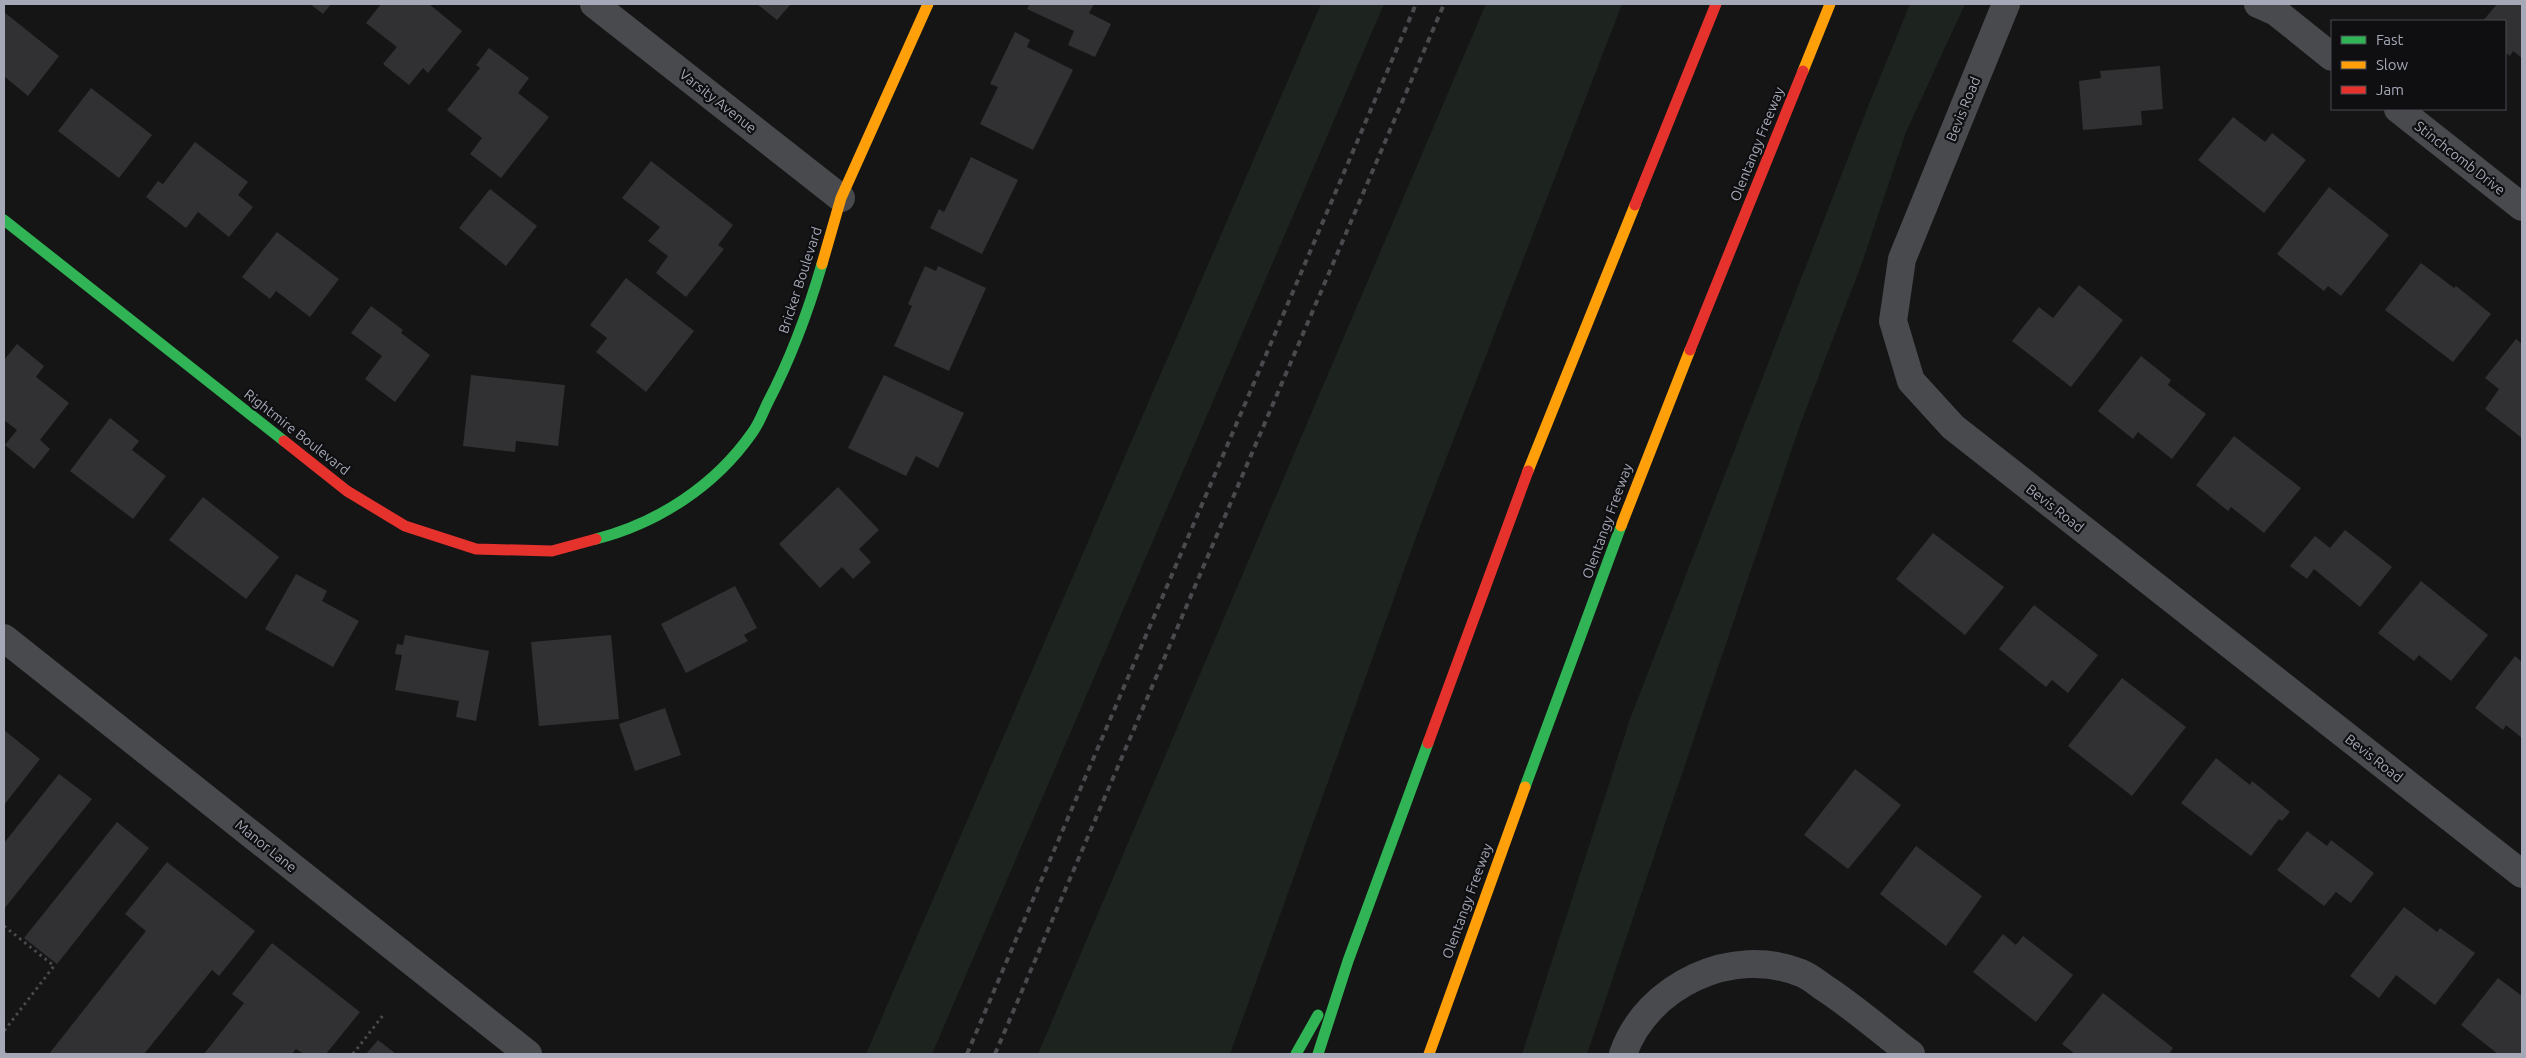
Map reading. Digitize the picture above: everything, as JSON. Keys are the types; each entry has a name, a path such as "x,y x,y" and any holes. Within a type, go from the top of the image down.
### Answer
{"main road":[{"name":"Bricker Boulevard","path":"616,534 666,511 714,478 752,432 777,385 808,311 841,198 928,4"},
{"path":"1318,1054 1348,961 1539,440 1716,4"},
{"name":"Olentangy Freeway","path":"1429,1054 1448,996 1638,478 1830,4"},
{"name":"Rightmire Boulevard","path":"4,220 347,491 405,526 476,549 552,551 616,534"},
{"path":"1296,1054 1348,961"},
{"path":"1435,1054 1448,996"}],"street":[{"name":"Varsity Avenue","path":"594,4 841,198"},
{"name":"Bevis Road","path":"2006,4 1902,259 1893,321 1911,381 1952,427 2522,874"},
{"path":"2258,4 2276,12 2331,56"},
{"name":"Stinchcomb Drive","path":"2399,110 2522,207"},
{"name":"Manor Lane","path":"4,638 528,1054"},
{"path":"1623,1054 1627,1044 1645,1017 1668,992 1708,972 1734,965 1768,963 1802,973 1838,997 1911,1054"}],"path":[{"path":"4,926 54,966 4,1031"},
{"path":"353,1054 384,1014"}],"shaded area":[{"path":"1321,4 1384,4 932,1054 866,1054"},
{"path":"1486,4 1622,4 1420,526 1230,1054 1038,1054"},
{"path":"1910,4 1965,4 1906,132 1863,260 1800,425 1587,1054 1522,1054 1630,719 1867,109"}],"building":[{"path":"310,4 331,4 323,14"},
{"path":"381,4 429,4 462,31 428,73 423,68 409,85 383,64 397,47 366,23"},
{"path":"757,4 791,4 777,20"},
{"path":"1030,4 1094,4 1089,13 1111,24 1095,57 1068,45 1074,31 1027,9"},
{"path":"2497,4 2522,4 2522,58 2513,51 2510,56 2506,53 2506,20 2484,20"},
{"path":"4,12 59,56 28,96 5,77 4,80"},
{"path":"1015,32 1030,40 1027,47 1073,70 1033,150 980,124 998,87 990,84"},
{"path":"489,48 529,78 518,93 549,117 501,178 470,154 482,138 447,110 480,68 476,65"},
{"path":"2160,66 2163,109 2141,111 2142,125 2083,130 2079,81 2101,78 2100,71"},
{"path":"91,88 152,135 119,178 58,131"},
{"path":"2233,117 2265,142 2272,133 2306,160 2264,213 2198,160"},
{"path":"195,142 248,182 238,195 253,207 229,237 198,212 186,228 146,197 158,181 163,184"},
{"path":"971,157 1018,180 982,254 930,228 939,209 944,212"},
{"path":"651,161 733,225 718,245 724,249 686,297 656,273 668,256 648,241 660,227 622,198"},
{"path":"2329,187 2389,235 2341,296 2328,286 2324,291 2277,254"},
{"path":"490,189 537,226 506,266 459,228"},
{"path":"277,232 339,279 310,317 276,291 270,299 242,277"},
{"path":"2421,263 2454,288 2456,286 2491,314 2453,362 2385,310"},
{"path":"925,266 936,271 938,266 986,288 949,371 894,346 912,306 908,304"},
{"path":"626,278 694,331 646,392 596,352 607,338 590,325"},
{"path":"2079,285 2123,320 2071,387 2012,341 2039,307 2053,318"},
{"path":"371,306 403,330 401,333 430,355 395,402 365,379 382,356 351,333"},
{"path":"2516,339 2522,344 2522,438 2485,409 2499,389 2485,378"},
{"path":"17,344 44,366 36,377 69,403 40,440 50,449 34,469 5,445 17,430 4,420 4,360"},
{"path":"2141,356 2171,380 2168,385 2206,414 2172,459 2138,432 2133,439 2098,411"},
{"path":"471,375 565,385 558,446 516,441 515,452 463,446"},
{"path":"884,375 964,413 938,468 916,456 906,476 848,448"},
{"path":"110,418 139,441 132,450 166,476 133,519 70,471"},
{"path":"2234,436 2301,488 2264,533 2231,507 2228,511 2196,485"},
{"path":"838,487 879,530 859,549 871,562 853,579 842,567 820,588 779,544"},
{"path":"203,497 279,557 246,599 169,540"},
{"path":"2345,530 2392,567 2360,607 2314,569 2307,579 2290,566 2315,536 2330,548"},
{"path":"1933,533 2004,587 1965,635 1896,579"},
{"path":"296,574 327,591 322,601 359,621 333,667 265,629"},
{"path":"2421,581 2488,635 2451,681 2419,655 2414,661 2378,633"},
{"path":"735,586 757,628 744,635 748,641 686,673 661,624"},
{"path":"2034,605 2098,655 2068,693 2052,680 2046,687 1999,649"},
{"path":"405,635 489,651 476,721 456,717 459,701 395,690 402,655 395,654 397,644 403,645"},
{"path":"611,635 619,719 539,726 531,642"},
{"path":"2515,656 2522,662 2522,738 2506,725 2503,730 2475,708"},
{"path":"2122,678 2186,727 2132,796 2068,746"},
{"path":"665,708 681,755 635,771 619,724"},
{"path":"4,730 40,759 4,805"},
{"path":"2216,758 2250,785 2252,781 2290,812 2282,821 2279,819 2251,856 2181,803"},
{"path":"1855,769 1901,805 1848,869 1804,835"},
{"path":"59,774 92,799 4,909 4,843"},
{"path":"117,822 149,848 57,964 24,938"},
{"path":"2307,831 2327,846 2331,840 2374,873 2351,903 2336,892 2324,906 2277,870"},
{"path":"1916,846 1982,896 1946,946 1880,894"},
{"path":"167,862 255,931 219,976 212,970 144,1054 49,1054 146,931 125,914"},
{"path":"2404,907 2437,932 2440,928 2475,953 2435,1005 2396,975 2379,998 2350,976"},
{"path":"2003,934 2016,945 2023,936 2073,975 2036,1022 1973,972"},
{"path":"272,943 360,1012 326,1054 304,1054 296,1049 292,1054 204,1054 244,1003 232,994"},
{"path":"2498,978 2522,996 2522,1054 2498,1054 2461,1025"},
{"path":"2103,993 2173,1048 2169,1054 2075,1054 2062,1044"},
{"path":"378,1040 396,1054 366,1054"}],"railway":[{"path":"967,1054 1416,4"},
{"path":"995,1054 1444,4"}],"traffic: fast":[{"path":"4,220 284,441"},
{"path":"596,539 641,523 683,500 703,486 737,452 757,426 792,352 822,264"},
{"path":"1525,787 1621,526"},
{"path":"1318,1054 1348,961 1428,743"},
{"path":"1296,1054 1318,1015"}],"traffic: slow":[{"path":"822,264 841,198 928,4"},
{"path":"1803,71 1830,4"},
{"path":"1528,471 1635,205"},
{"path":"1621,526 1690,350"},
{"path":"1429,1054 1525,787"}],"traffic: jam":[{"path":"1635,205 1716,4"},
{"path":"1690,350 1803,71"},
{"path":"284,441 347,491 405,526 476,549 552,551 596,539"},
{"path":"1428,743 1528,471"}]}
